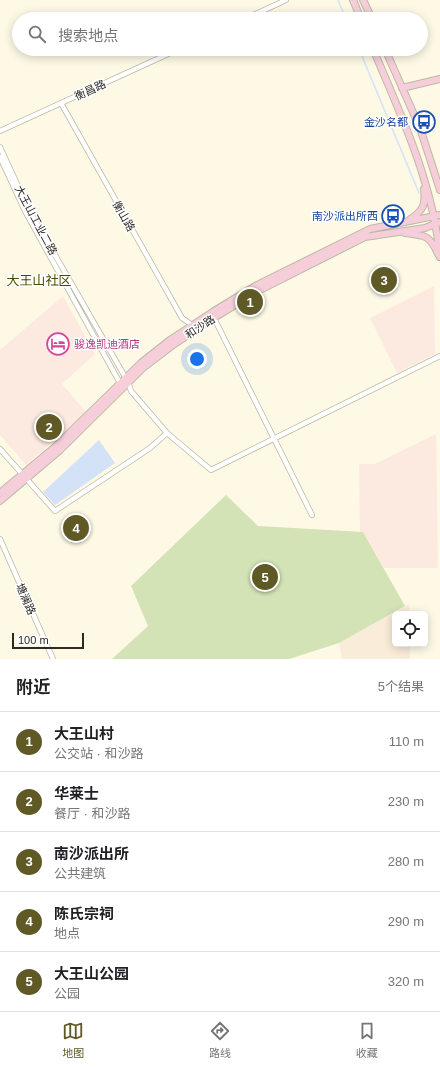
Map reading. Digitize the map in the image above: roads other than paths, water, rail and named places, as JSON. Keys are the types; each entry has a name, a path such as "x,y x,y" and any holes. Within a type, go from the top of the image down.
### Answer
{"main road":[{"path":"352,0 358,12"},
{"path":"363,0 369,12"},
{"path":"377,56 409,132 437,215 440,258"},
{"path":"388,56 424,140 439,182 440,190"},
{"path":"402,88 440,79"},
{"path":"408,222 421,212 425,203 421,167"},
{"name":"和沙路","path":"124,382 212,315 257,285 378,226 408,222 437,215"},
{"name":"和沙路","path":"0,500 124,382 153,352 192,325 365,237 425,228 438,223"},
{"path":"396,232 425,236 433,242 440,258"},
{"name":"和沙路","path":"0,494 25,477"}],"street":[{"path":"260,12 286,0"},
{"name":"衡昌路","path":"0,131 164,56"},
{"name":"衡山路","path":"60,103 182,318 192,325"},
{"name":"大王山工业二路","path":"0,147 28,208 124,382"},
{"name":"大王山工业二路","path":"0,157 25,212 124,382"},
{"path":"212,315 312,515"},
{"path":"124,382 130,391 167,433 211,470 440,356"},
{"path":"0,449 55,511 150,448 167,433"},
{"name":"塘澜路","path":"0,539 53,659"}],"water":[{"path":"99,440 115,463 55,505 43,492"}],"waterway":[{"path":"338,0 343,12"},
{"path":"362,56 419,193"}],"place":[{"name":"金沙名都","path":"424,122"},
{"name":"南沙派出所西","path":"393,216"},
{"name":"南沙派出所","path":"384,280"},
{"name":"大王山村","path":"250,302"},
{"name":"骏逸凯迪酒店","path":"58,344"},
{"name":"华莱士","path":"49,427"},
{"name":"陈氏宗祠","path":"76,528"},
{"name":"大王山公园","path":"265,577"}],"district":[{"name":"大王山社区","path":"39,280"}]}
